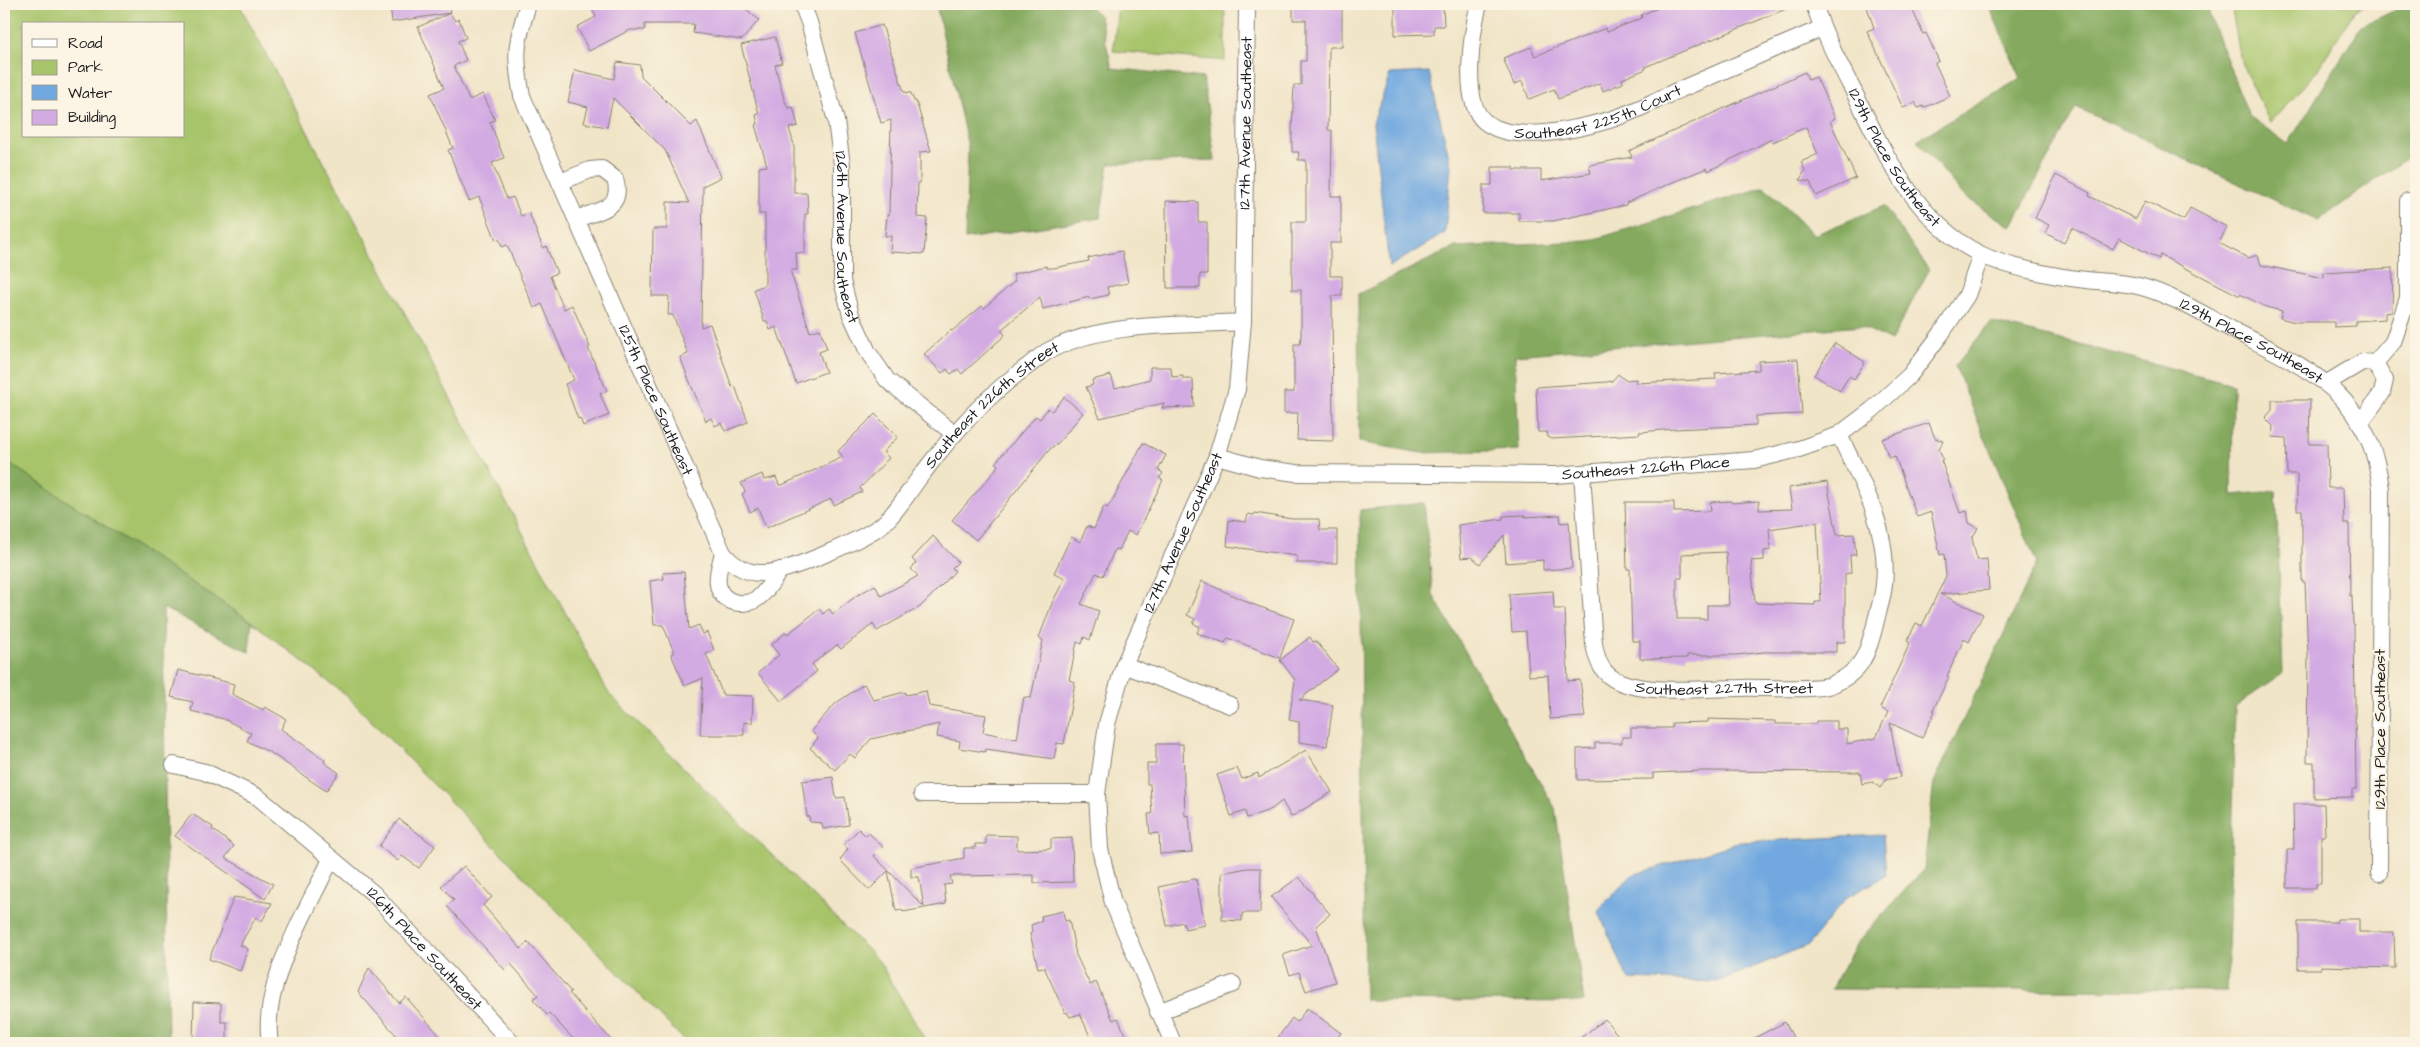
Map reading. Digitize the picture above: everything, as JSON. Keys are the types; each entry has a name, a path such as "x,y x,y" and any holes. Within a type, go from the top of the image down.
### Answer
{"street":[{"name":"125th Place Southeast","path":"528,4 518,36 516,63 522,96 723,553 731,564 746,570"},
{"name":"126th Avenue Southeast","path":"802,4 809,22 836,121 842,165 842,281 851,315 868,352 887,380 953,433"},
{"name":"127th Avenue Southeast","path":"1173,1043 1158,1012 1113,903 1100,849 1097,794 1107,724 1124,665 1216,456 1237,389 1243,322 1247,4"},
{"name":"Southeast 225th Court","path":"1479,4 1472,28 1471,95 1476,110 1484,121 1499,129 1513,132 1558,132 1611,120 1822,28"},
{"name":"129th Place Southeast","path":"1814,4 1822,28 1883,153 1926,212 1948,232 1981,255 2062,277 2141,287 2177,301 2307,368 2334,388 2368,434 2378,465 2381,489 2379,873"},
{"path":"560,182 590,170 602,169 615,179 618,196 613,205 577,220"},
{"path":"2375,363 2392,342 2408,298 2408,201"},
{"name":"Southeast 226th Place","path":"1216,456 1260,468 1296,473 1378,476 1555,476 1754,460 1799,449 1839,435 1872,410 1910,375 1967,295 1981,255"},
{"name":"Southeast 226th Street","path":"746,570 765,573 780,570 861,538 884,522 953,433 1010,379 1049,350 1093,335 1136,329 1243,322"},
{"path":"2327,383 2362,362 2375,363"},
{"path":"2360,423 2382,393 2384,380 2375,363"},
{"name":"Southeast 227th Street","path":"1582,474 1594,644 1600,667 1607,674 1618,682 1648,689 1829,686 1858,669 1867,654 1884,586 1885,571 1878,521 1868,494 1839,435"},
{"path":"723,553 717,578 718,586 723,595 732,602 742,604 759,597 780,570"},
{"path":"1124,665 1230,705"},
{"path":"174,765 205,772 258,798 332,859 276,975 268,1032 270,1043"},
{"path":"922,794 1097,794"},
{"name":"126th Place Southeast","path":"332,859 374,894 512,1043"},
{"path":"1158,1012 1233,984"}],"green space":[{"path":"4,4 239,4 609,694 879,961 927,1043 687,1043 347,696 252,622 4,460"},
{"path":"936,4 1089,4 1100,17 1112,68 1203,78 1215,160 1109,164 1100,218 965,239 968,147"},
{"path":"1122,4 1220,4 1225,13 1225,61 1113,51 1118,6"},
{"path":"1988,4 2212,4 2209,15 2249,116 2288,144 2361,26 2409,4 2416,4 2416,151 2318,221 2076,107 2011,227 1964,196 1917,140 2021,78"},
{"path":"2231,4 2366,4 2355,10 2316,72 2270,123 2241,62"},
{"path":"1765,187 1814,235 1884,206 1929,270 1891,341 1861,326 1515,355 1519,450 1421,453 1359,442 1358,294 1455,247 1589,241"},
{"path":"1991,322 2233,384 2232,495 2276,491 2283,673 2235,707 2227,991 1831,989 1857,943 1924,869 1934,782 2037,563 1955,366"},
{"path":"4,460 252,622 249,652 163,608 168,1043 4,1043"},
{"path":"1424,503 1433,595 1555,808 1584,1002 1365,1000 1360,510"}],"water":[{"path":"1429,72 1451,166 1445,233 1389,267 1373,123 1390,74"},
{"path":"1883,835 1886,876 1847,897 1808,945 1717,982 1628,979 1598,910 1632,875 1741,842"}],"building":[{"path":"390,4 449,4 450,13 392,22"},
{"path":"590,4 745,4 745,8 759,20 742,40 693,33 694,24 645,24 645,30 630,30 589,51 577,27 596,17"},
{"path":"1293,4 1342,4 1342,47 1329,47 1328,130 1332,130 1331,196 1341,196 1341,243 1330,243 1330,276 1342,276 1342,296 1332,296 1333,441 1297,440 1298,413 1284,413 1284,392 1294,392 1294,344 1300,344 1301,336 1301,290 1292,290 1292,222 1306,222 1306,160 1298,160 1299,152 1292,152 1292,130 1294,85 1301,85 1301,61 1306,61 1306,20 1293,20"},
{"path":"1667,4 1798,4 1645,67 1646,69 1622,79 1623,83 1603,91 1600,83 1558,99 1554,89 1529,99 1522,81 1514,85 1503,58 1531,47 1535,56 1606,28 1607,32 1642,18 1641,15"},
{"path":"1866,4 1910,4 1923,34 1926,33 1939,61 1935,63 1950,96 1923,108 1923,106 1918,108 1915,102 1903,108 1867,31 1874,28"},
{"path":"1443,5 1444,26 1434,26 1434,34 1395,35 1395,6"},
{"path":"450,13 455,21 459,19 466,38 458,41 466,60 454,66 469,100 483,94 495,120 490,122 504,158 492,163 507,199 513,197 521,216 529,213 543,248 546,246 557,273 550,276 564,309 572,305 607,391 600,394 609,415 583,426 580,418 578,419 565,384 574,380 542,304 534,308 507,245 502,247 499,239 496,240 479,197 469,201 448,150 453,148 430,94 444,88 418,27"},
{"path":"882,25 904,92 911,93 914,101 916,101 931,151 920,152 917,217 927,218 924,254 890,252 891,236 885,236 887,215 889,215 891,120 881,123 855,33"},
{"path":"775,37 782,63 775,65 784,99 788,108 793,107 798,126 789,128 794,145 794,193 807,193 808,214 805,214 805,253 796,253 797,270 790,270 810,332 820,329 827,349 819,352 826,372 796,383 776,327 770,330 767,321 764,321 754,289 765,285 765,214 759,214 759,167 767,166 755,125 758,124 756,115 759,114 741,45"},
{"path":"617,62 640,65 641,76 691,126 697,121 721,177 703,186 701,327 710,324 732,387 735,386 748,422 725,431 721,423 715,426 711,418 706,421 680,357 688,354 673,315 668,315 669,296 652,296 653,229 667,229 667,202 689,203 665,150 613,98 607,127 584,123 588,107 568,102 575,70 614,79"},
{"path":"1805,72 1808,80 1816,77 1835,118 1830,121 1856,178 1816,196 1810,182 1800,180 1805,170 1801,162 1818,154 1806,127 1773,142 1772,139 1708,171 1707,168 1673,182 1626,203 1626,205 1553,221 1519,221 1519,213 1483,213 1483,185 1492,185 1492,167 1514,167 1514,170 1541,170 1541,181 1591,173 1589,165 1632,157 1629,151"},
{"path":"2056,175 2090,193 2089,196 2136,219 2145,201 2184,220 2190,208 2227,227 2219,243 2248,258 2258,255 2261,265 2324,278 2324,272 2393,268 2392,312 2385,313 2385,319 2356,321 2356,326 2334,327 2334,322 2295,322 2280,318 2282,311 2266,307 2240,294 2240,296 2160,255 2159,259 2119,238 2113,249 2072,228 2064,243 2045,233 2049,225 2035,218"},
{"path":"1166,201 1198,202 1198,222 1207,222 1207,274 1200,274 1200,288 1167,288"},
{"path":"1122,251 1128,283 1107,287 1109,295 1089,299 1089,297 1043,309 1040,297 1001,330 1005,335 962,374 958,369 951,374 947,369 942,373 924,354 951,330 982,306 984,308 1015,281 1013,274 1046,266 1047,268 1054,268 1089,261 1088,258"},
{"path":"1835,343 1865,362 1854,379 1849,376 1840,391 1814,375"},
{"path":"1798,359 1802,414 1756,416 1756,425 1675,429 1639,432 1640,434 1552,439 1548,437 1547,432 1538,432 1536,387 1607,382 1612,381 1618,374 1625,380 1636,379 1636,383 1716,379 1715,373 1759,370 1759,361"},
{"path":"1150,367 1171,367 1172,377 1183,376 1183,379 1193,379 1194,407 1162,408 1164,403 1100,418 1086,387 1093,385 1092,380 1111,375 1115,388 1150,379"},
{"path":"1064,397 1083,413 1058,443 1050,449 976,540 952,520 994,472 998,465 995,463 1036,416 1040,419 1048,408 1052,411"},
{"path":"2272,400 2310,400 2309,444 2327,444 2328,488 2343,488 2344,524 2349,524 2350,596 2352,596 2354,624 2356,789 2353,789 2353,797 2314,798 2314,762 2307,762 2308,655 2305,582 2302,582 2302,510 2297,510 2297,474 2287,474 2286,438 2272,437 2273,426 2265,418 2272,410"},
{"path":"875,414 898,437 883,452 889,458 860,488 862,492 834,505 831,499 766,528 758,508 750,512 742,494 745,492 741,483 762,474 764,480 776,477 779,485 782,485 843,457 838,451"},
{"path":"1929,423 1935,438 1943,441 1939,450 1943,459 1941,460 1960,513 1967,511 1969,523 1978,528 1972,538 1977,560 1987,559 1989,590 1940,594 1983,614 1969,642 1964,639 1922,738 1890,723 1900,777 1885,780 1880,788 1873,782 1862,784 1860,772 1703,771 1653,773 1653,779 1577,780 1577,749 1595,748 1595,743 1622,743 1622,737 1631,737 1631,728 1672,728 1672,723 1708,722 1708,719 1775,721 1775,724 1816,724 1816,721 1837,721 1837,729 1847,729 1847,744 1876,738 1888,712 1880,708 1910,643 1907,641 1916,623 1922,626 1946,576 1944,554 1940,555 1931,512 1917,517 1895,456 1889,458 1882,439"},
{"path":"1143,443 1166,455 1158,470 1163,473 1159,478 1163,480 1136,535 1128,531 1119,550 1115,549 1103,576 1096,573 1081,604 1099,611 1090,640 1084,637 1082,644 1077,642 1069,680 1075,682 1064,744 1057,743 1054,759 986,749 985,752 959,748 960,741 937,737 939,724 871,739 855,758 850,754 835,770 810,748 818,738 811,731 836,703 864,684 874,700 905,692 906,695 926,691 929,706 986,715 983,732 1017,739 1024,697 1031,698 1043,640 1039,638 1052,603 1065,578 1054,573 1071,537 1080,542 1087,526 1094,529 1104,506 1107,508 1112,501"},
{"path":"1827,482 1837,535 1854,534 1856,555 1850,555 1851,573 1845,574 1845,642 1836,642 1836,652 1764,652 1736,655 1687,655 1687,658 1640,659 1640,641 1632,641 1630,569 1627,569 1625,502 1674,502 1674,512 1711,511 1710,502 1731,501 1732,503 1759,501 1759,510 1792,509 1789,488","holes":["1817,522 1821,602 1815,602 1815,605 1755,603 1751,561 1764,560 1764,551 1771,550 1769,529","1726,552 1729,605 1707,605 1707,619 1677,619 1677,578 1682,578 1682,554"]},
{"path":"1255,513 1292,519 1319,519 1320,530 1337,530 1337,563 1297,563 1297,556 1227,546 1229,520 1246,522 1248,514 1254,515"},
{"path":"1525,515 1525,517 1560,515 1561,523 1569,522 1572,568 1543,570 1543,560 1506,563 1504,535 1480,564 1472,557 1461,558 1458,525 1503,519 1503,516"},
{"path":"933,536 958,562 952,568 955,571 946,581 920,607 877,631 873,624 841,649 837,645 812,664 817,671 781,701 758,673 779,655 771,645 819,609 823,614 829,609 833,614 856,596 875,585 881,596 918,576 911,569 916,563 912,559"},
{"path":"684,572 689,629 699,625 703,634 707,632 714,650 706,654 723,695 753,696 752,723 744,722 744,735 700,735 703,678 685,686 671,654 674,652 663,625 654,625 650,581 664,579 663,573"},
{"path":"1202,581 1249,603 1294,619 1280,658 1228,638 1225,643 1197,633 1200,627 1193,623 1195,619 1187,615"},
{"path":"1553,591 1554,609 1565,609 1568,681 1580,680 1585,717 1550,719 1548,675 1529,676 1526,631 1512,632 1509,594"},
{"path":"1310,637 1313,642 1316,641 1338,669 1299,700 1333,705 1327,746 1299,742 1299,722 1289,720 1295,680 1280,660"},
{"path":"178,670 234,684 232,694 263,710 265,707 286,719 281,729 325,760 324,762 339,773 326,791 271,753 247,741 251,733 224,719 191,711 193,702 171,697"},
{"path":"1156,744 1183,744 1185,816 1189,815 1192,852 1160,854 1159,833 1150,834 1148,814 1152,814 1150,784 1147,784 1147,764 1156,764"},
{"path":"1306,750 1332,792 1291,817 1282,801 1272,809 1247,818 1245,811 1231,816 1217,775 1237,768 1242,779 1258,773 1259,778"},
{"path":"833,777 836,798 845,797 849,825 823,829 822,823 810,822 809,816 807,817 802,781"},
{"path":"2293,804 2324,804 2325,836 2321,836 2321,884 2316,884 2316,888 2287,888 2287,850 2294,850"},
{"path":"192,814 213,827 212,829 234,846 225,858 273,884 265,899 175,836"},
{"path":"399,819 435,846 419,868 402,856 398,861 379,846"},
{"path":"859,829 866,836 869,833 883,847 874,856 924,907 919,877 911,877 911,868 964,858 964,848 975,848 975,844 986,844 986,835 1017,836 1017,850 1049,849 1051,848 1051,839 1072,838 1073,882 1034,883 1034,875 950,876 952,884 944,885 946,904 903,912 902,910 896,911 888,871 869,890 840,860 848,849 843,845"},
{"path":"464,866 492,897 483,905 521,949 528,942 571,992 569,993 614,1043 577,1043 533,999 538,995 511,964 505,970 447,906 454,900 441,886"},
{"path":"1247,868 1261,868 1260,913 1242,913 1242,921 1222,920 1222,873"},
{"path":"1299,877 1330,914 1316,926 1335,982 1306,991 1299,972 1290,975 1283,955 1312,945 1271,897"},
{"path":"1196,879 1205,925 1185,929 1183,922 1167,926 1159,887"},
{"path":"234,897 272,903 262,921 256,917 240,945 248,949 240,971 209,959"},
{"path":"1063,911 1065,921 1069,920 1076,955 1090,985 1096,982 1113,1020 1118,1018 1129,1043 1093,1043 1080,1014 1070,1017 1067,1012 1065,1013 1044,967 1038,968 1030,933 1032,932 1031,925 1042,921 1041,916"},
{"path":"2337,919 2359,919 2359,932 2394,932 2395,968 2321,966 2321,969 2298,969 2298,922 2337,922"},
{"path":"369,968 399,1003 406,997 446,1043 403,1043 358,992"},
{"path":"194,1002 221,1003 221,1022 227,1022 227,1042 193,1041"},
{"path":"1307,1008 1341,1033 1334,1043 1274,1043 1292,1018 1297,1022"},
{"path":"1605,1019 1624,1043 1574,1043"},
{"path":"1785,1022 1796,1043 1745,1043"}]}
